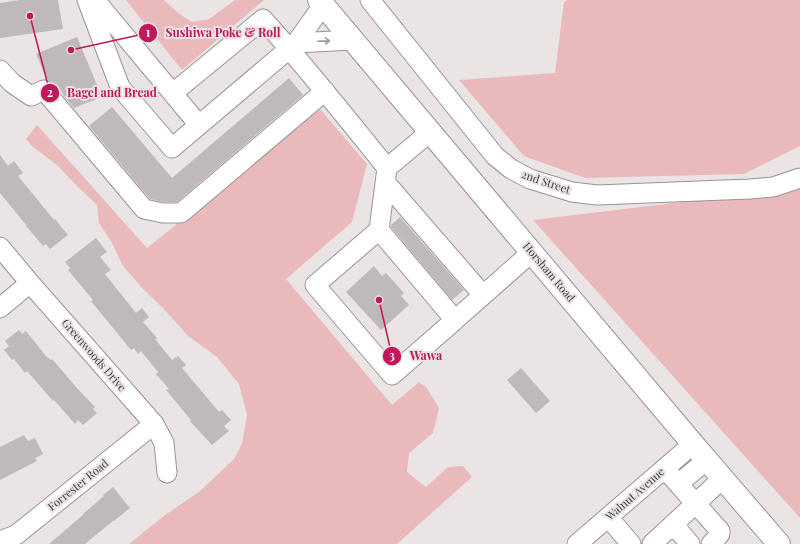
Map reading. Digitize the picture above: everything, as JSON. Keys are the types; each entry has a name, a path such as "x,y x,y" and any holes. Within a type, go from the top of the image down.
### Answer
{"main road":[{"name":"Horsham Road","path":"321,3 779,544"}],"street":[{"path":"87,0 120,87 172,148 292,46 321,3"},
{"path":"95,0 199,125"},
{"name":"2nd Street","path":"370,0 495,156 511,170 530,179 572,192 597,195 765,188 773,187 800,178"},
{"path":"173,93 263,19 292,46 386,175 483,295"},
{"path":"292,46 352,40"},
{"path":"0,70 12,83 31,96 44,90 144,209 163,213 181,213 325,91"},
{"path":"430,132 386,175 379,230 315,285 392,375 532,252"},
{"path":"379,230 455,320"},
{"name":"Greenwoods Drive","path":"0,247 30,284 154,424 164,443 168,473"},
{"path":"0,308 30,284"},
{"name":"Forrester Road","path":"0,541 16,535 154,424"},
{"name":"Walnut Avenue","path":"577,544 693,444"},
{"path":"678,484 707,460"},
{"path":"664,469 720,531 719,537 711,544"},
{"path":"652,544 723,478"},
{"path":"608,517 625,542"},
{"path":"673,524 690,544"}],"shaded area":[{"path":"126,0 164,0 178,13 192,22 209,19 235,0 264,0 182,70"},
{"path":"567,0 800,0 800,146 744,174 585,178 524,156 459,80 555,73 564,2"},
{"path":"320,109 367,164 352,222 286,279 392,405 419,382 426,387 439,408 433,433 409,453 407,472 426,487 448,467 463,466 472,477 397,544 129,544 165,515 199,492 234,459 242,444 247,415 239,384 217,357 188,336 123,266 111,241 99,223 97,205 57,165 33,147 26,139 37,125 147,248"},
{"path":"800,188 800,518 533,220"}],"building":[{"path":"20,0 58,0 63,29 0,38 0,3"},
{"path":"77,37 102,97 74,108 61,90 59,91 47,79 36,54"},
{"path":"289,78 303,95 177,202 164,202 150,199 89,126 112,107 172,178"},
{"path":"0,155 8,166 14,161 23,173 18,176 68,235 50,249 46,244 43,246 0,193"},
{"path":"400,217 464,290 452,300 391,227 391,225"},
{"path":"96,238 107,252 100,257 111,270 105,274 136,313 142,308 149,317 143,322 157,338 155,339 172,360 178,356 186,365 182,368 219,412 222,410 231,420 224,426 229,431 212,445 190,421 191,420 166,390 169,389 156,374 158,372 141,351 138,354 134,348 131,350 68,270 70,268 65,262"},
{"path":"374,266 382,276 386,273 404,293 401,296 409,305 381,330 346,292"},
{"path":"19,330 22,334 26,331 46,356 51,360 52,359 95,407 93,409 97,413 83,425 78,420 75,424 27,371 25,373 14,359 12,360 4,350 9,346 5,341"},
{"path":"521,368 550,401 536,413 507,380"},
{"path":"24,435 28,441 35,438 43,454 35,458 37,461 0,480 0,447"},
{"path":"113,487 130,508 85,544 49,544 84,514"}],"place":[{"name":"Bagel and Bread","path":"30,16"},
{"name":"Sushiwa Poke & Roll","path":"71,50"},
{"name":"Wawa","path":"379,300"}]}
